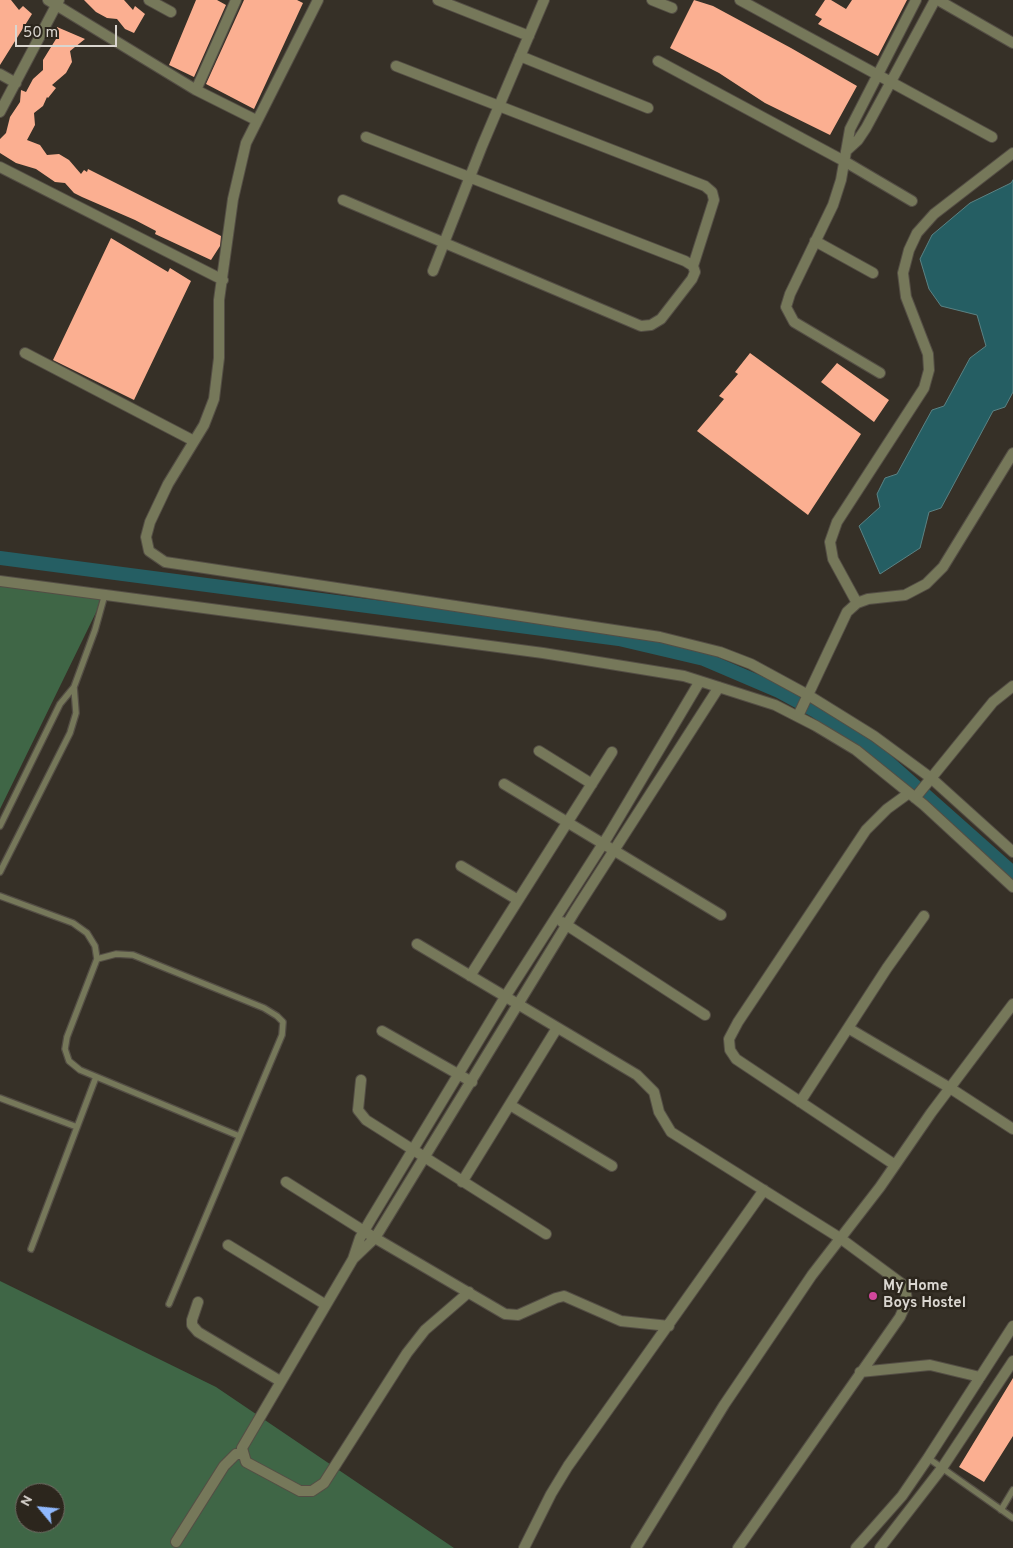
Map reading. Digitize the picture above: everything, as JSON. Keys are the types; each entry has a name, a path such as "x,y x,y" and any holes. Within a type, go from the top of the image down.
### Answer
{"street":[{"path":"149,0 171,12"},
{"path":"196,90 236,0"},
{"path":"318,0 246,143 233,199 223,280 218,300 219,358 214,399 204,425 168,484 150,522 146,545 153,556 165,562 660,637 720,652 751,664 874,736 1013,852"},
{"path":"438,0 528,36"},
{"path":"433,271 498,107 544,0"},
{"path":"652,0 672,8"},
{"path":"740,0 992,137"},
{"path":"880,373 794,322 788,314 786,307 790,294 833,205 850,129 916,0"},
{"path":"845,156 858,140 937,0 1013,43"},
{"path":"0,112 55,2 196,90 256,120"},
{"path":"520,56 648,108"},
{"path":"658,61 845,156 912,201"},
{"path":"343,200 641,326 652,325 661,319 692,280 695,272 693,266 714,200 712,192 705,186 396,66"},
{"path":"0,74 16,83"},
{"path":"366,136 685,261 693,266"},
{"path":"858,603 833,559 830,542 837,522 924,388 929,370 928,354 906,297 903,273 909,250 917,233 934,214 1013,154"},
{"path":"0,167 223,280"},
{"path":"815,241 873,273"},
{"path":"25,353 194,441"},
{"path":"799,714 847,612 858,603 868,599 905,595 926,584 943,567 1013,453"},
{"path":"0,581 543,653 684,676 799,714 856,750 914,795 1013,887"},
{"path":"469,1292 426,1330 407,1353 324,1483 312,1491 300,1491 246,1462 242,1454 246,1438 353,1259 364,1230 505,997 604,842 700,681"},
{"path":"895,1165 736,1058 730,1050 729,1039 738,1022 866,830 887,809 914,795 929,781 993,702 1013,686"},
{"path":"353,1259 375,1238 567,925 719,687"},
{"path":"539,751 592,784"},
{"path":"470,976 612,752"},
{"path":"504,784 604,842 721,916"},
{"path":"461,866 518,900"},
{"path":"800,1102 924,916"},
{"path":"555,917 705,1014"},
{"path":"417,944 637,1075 654,1092 659,1112 671,1132 840,1238 905,1286 907,1301 900,1317 738,1548"},
{"path":"636,1548 724,1405 812,1275 1013,1004"},
{"path":"462,1182 557,1028"},
{"path":"848,1028 950,1088 1013,1129"},
{"path":"382,1031 472,1082"},
{"path":"361,1080 358,1110 366,1120 546,1234"},
{"path":"510,1105 612,1166"},
{"path":"286,1182 375,1238 505,1314 518,1315 564,1296 621,1321 669,1326"},
{"path":"524,1548 551,1494 568,1466 764,1190"},
{"path":"228,1245 326,1305"},
{"path":"198,1302 192,1326 198,1332 280,1381"},
{"path":"856,1548 902,1496 1013,1326"},
{"path":"880,1548 942,1468 1013,1361"},
{"path":"860,1372 930,1365 980,1377"},
{"path":"176,1542 224,1466 236,1454 242,1454"}],"lane":[{"path":"0,826 60,704 74,687 95,630 105,594"},
{"path":"0,872 70,733 76,713 74,687"},
{"path":"0,896 73,923 87,933 95,946 97,959 65,1049 69,1062 80,1070 96,1077 239,1136"},
{"path":"97,959 116,954 133,956 264,1008 283,1022 282,1034 168,1304"},
{"path":"31,1250 96,1077"},
{"path":"0,1098 77,1127"},
{"path":"928,1458 1013,1518"},
{"path":"1001,1510 1013,1490"}],"green space":[{"path":"0,583 105,594 0,809"},
{"path":"0,1281 216,1387 454,1548 0,1548"}],"water":[{"path":"1013,180 1013,392 1005,407 993,411 941,508 929,512 920,548 880,574 859,526 880,507 877,494 885,478 897,474 932,410 944,406 970,358 986,346 977,315 941,306 929,289 920,259 932,235 970,203 1011,183"}],"building":[{"path":"0,0 11,0 19,10 23,6 32,14 0,65"},
{"path":"84,0 124,0 133,10 135,6 145,14 134,33 125,29 117,19 107,18 96,12"},
{"path":"196,0 217,0 226,5 194,77 169,65"},
{"path":"244,0 297,0 303,3 254,109 206,84"},
{"path":"694,0 713,6 857,86 830,135 765,103 719,73 670,48"},
{"path":"825,0 831,0 846,9 852,0 907,0 878,56 818,24 822,19 815,15"},
{"path":"57,27 85,39 70,51 72,62 66,73 52,85 56,88 47,97 43,106 34,113 35,125 27,140 40,145 47,155 59,154 69,160 81,174 84,170 87,172 88,169 221,236 220,246 211,260 155,234 156,231 135,220 74,193 65,183 55,182 36,169 16,163 0,153 0,139 6,133 10,117 20,102 21,90 26,92 33,79 43,70 43,60 56,39"},
{"path":"111,238 168,272 170,268 191,281 134,400 53,360"},
{"path":"750,353 861,434 808,515 697,431 724,399 719,396 738,374 735,372"},
{"path":"837,363 889,400 874,422 821,382"},
{"path":"1013,1378 1013,1436 984,1482 959,1467"}],"waterway":[{"path":"0,558 619,639 704,659 779,691 814,710 880,755 1013,873"}],"place":[{"name":"My Home Boys Hostel","path":"873,1296"}]}
